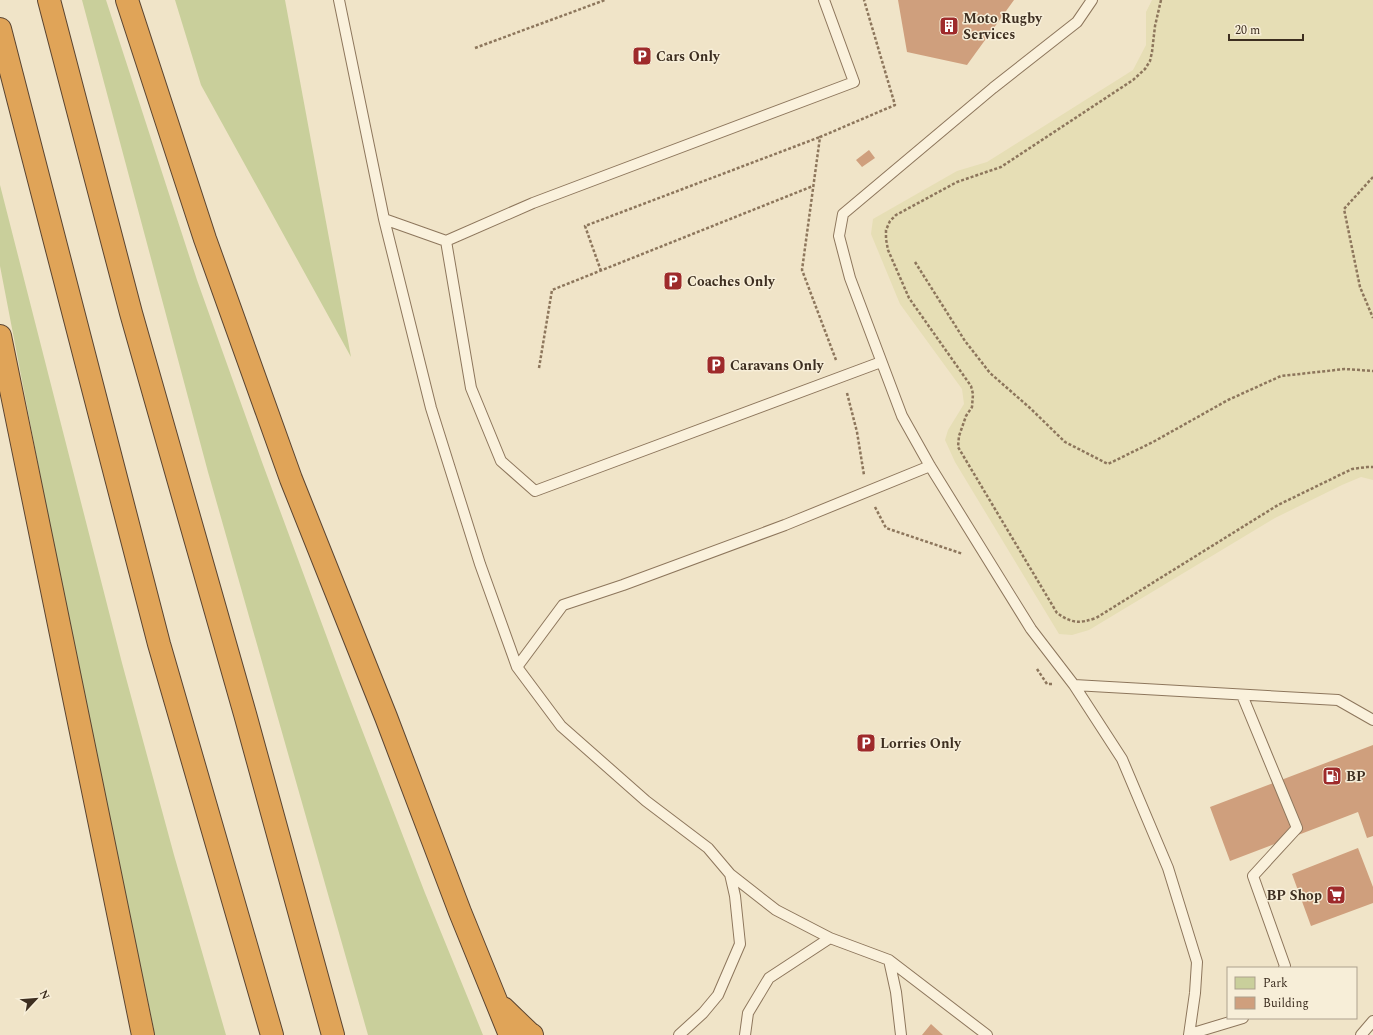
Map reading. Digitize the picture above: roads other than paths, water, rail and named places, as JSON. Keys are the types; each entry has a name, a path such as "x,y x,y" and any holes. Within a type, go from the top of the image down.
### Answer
{"highway":[{"path":"49,0 131,313 333,1035"},
{"path":"127,0 205,239 292,479 386,717 460,912 510,1035"},
{"path":"0,29 159,644 272,1035"},
{"path":"0,336 143,1035"},
{"path":"497,1001 528,1033 532,1035"}],"lane":[{"path":"339,0 384,219 431,408 480,564 517,667 561,726 646,801 708,848 730,874 776,910 830,938 889,960 987,1035"},
{"path":"384,219 446,241 540,200 854,82 824,0"},
{"path":"1092,0 1077,22 993,88 843,214 840,236 850,278 902,416 930,466 1031,629 1074,686 1122,759 1168,868 1197,962 1195,993 1189,1034 1240,1019"},
{"path":"446,241 471,388 501,461 534,491 881,362"},
{"path":"517,667 563,605 623,585 785,525 930,466"},
{"path":"1074,686 1338,700 1373,720"},
{"path":"1242,695 1297,828 1253,876 1284,967"},
{"path":"679,1035 703,1013 718,995 740,944 735,896 730,874"},
{"path":"745,1035 748,1013 769,978 830,938"},
{"path":"889,960 896,992 901,1035"},
{"path":"1361,1035 1373,1021"}],"place":[{"name":"Moto Rugby Services","path":"949,26"},
{"name":"Cars Only","path":"642,56"},
{"name":"Coaches Only","path":"673,281"},
{"name":"Caravans Only","path":"716,365"},
{"name":"Lorries Only","path":"866,743"},
{"name":"BP","path":"1332,776"},
{"name":"BP Shop","path":"1336,895"}]}
